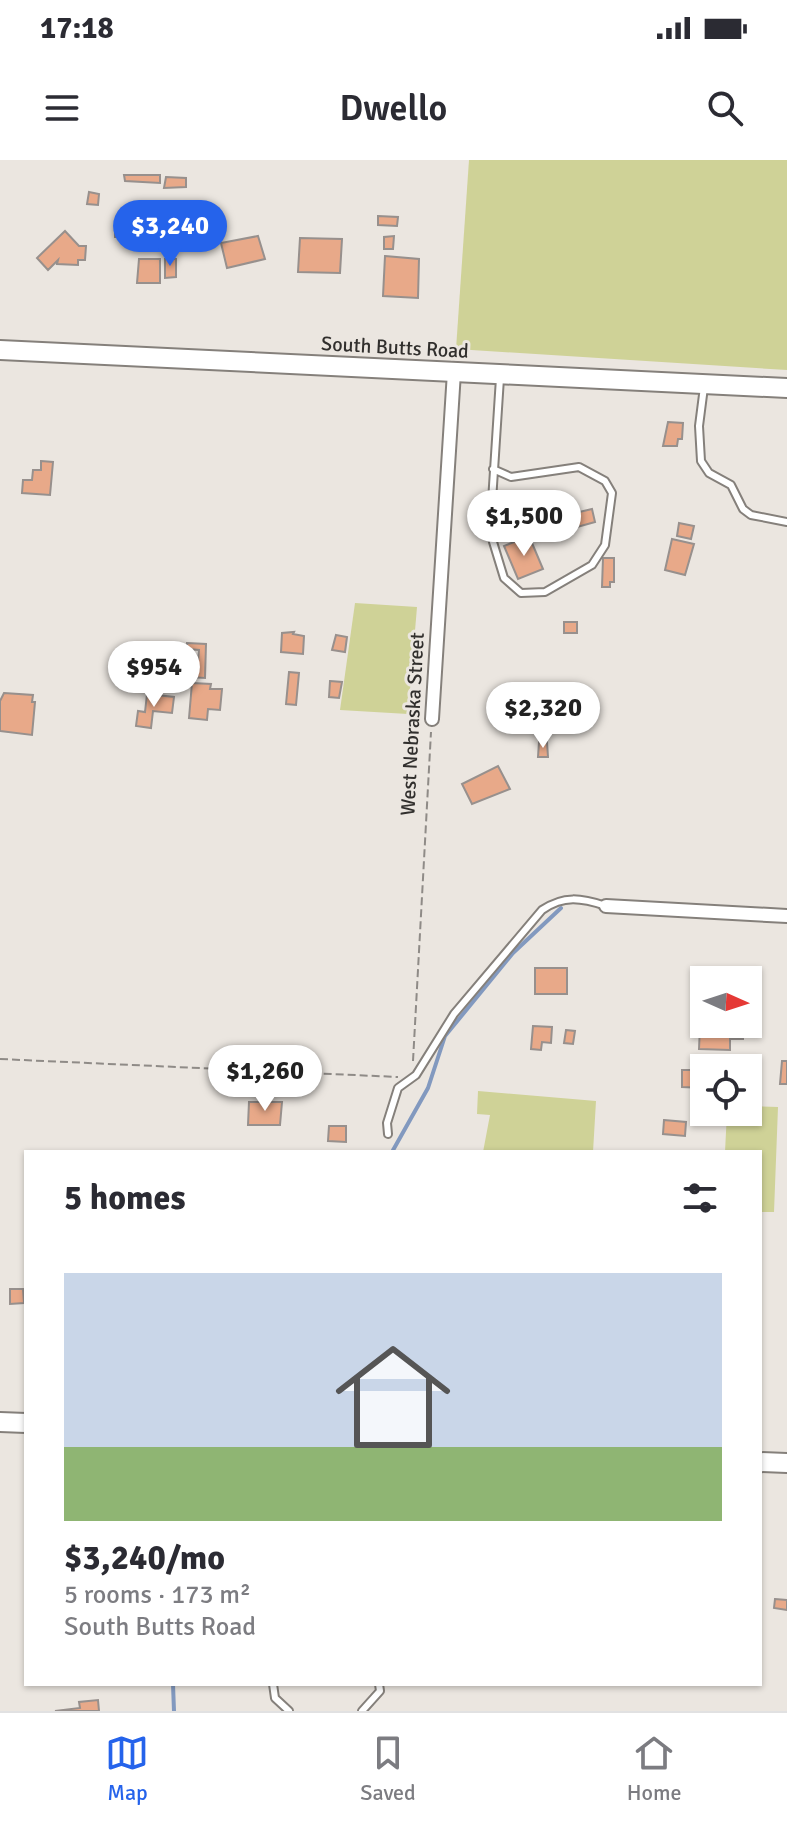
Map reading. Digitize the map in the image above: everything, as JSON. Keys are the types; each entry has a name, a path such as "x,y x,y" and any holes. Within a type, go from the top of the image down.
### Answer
{"street":[{"name":"South Butts Road","path":"0,350 787,388"},
{"name":"West Nebraska Street","path":"432,719 454,372"},
{"path":"606,906 787,916"},
{"path":"0,1422 24,1423"},
{"path":"762,1462 787,1463"}],"lane":[{"path":"493,469 511,477 579,467 605,481 612,493 610,526 605,545 592,565 545,592 521,593 504,578 490,532 493,469 500,374"},
{"path":"704,384 699,426 701,461 709,473 731,485 743,509 751,515 787,522"},
{"path":"388,1134 387,1123 398,1088 412,1077 463,1002 542,910 555,901 570,898 606,906"},
{"path":"273,1686 275,1698 289,1711"},
{"path":"362,1711 380,1691 379,1686"}],"path":[{"name":"West Nebraska Street","path":"412,1077 432,719"},
{"path":"0,1059 412,1077"}],"green space":[{"path":"469,160 787,160 787,370 456,349"},
{"path":"355,603 417,607 408,714 340,710"},
{"path":"478,1091 596,1101 593,1150 483,1150 490,1115 477,1114"},
{"path":"762,1106 778,1107 774,1212 762,1212 762,1150 725,1150 726,1126 762,1126"}],"building":[{"path":"124,175 160,175 160,183 125,181"},
{"path":"166,177 186,178 186,187 164,188"},
{"path":"89,192 99,194 98,205 87,204"},
{"path":"378,216 398,217 397,226 378,225"},
{"path":"132,220 131,237 115,237 115,221"},
{"path":"65,231 79,246 86,246 85,260 78,260 78,265 57,264 58,260 48,270 37,258"},
{"path":"258,236 265,259 227,268 221,243"},
{"path":"394,236 393,249 384,249 384,237"},
{"path":"300,238 342,239 340,273 298,272"},
{"path":"385,256 419,259 418,298 383,296"},
{"path":"139,259 160,259 160,283 137,283"},
{"path":"165,259 176,259 176,277 165,278"},
{"path":"668,422 683,423 682,439 678,439 677,446 663,446"},
{"path":"41,461 53,462 50,495 22,493 23,480 32,480 33,470 41,470"},
{"path":"560,507 562,516 592,509 595,522 552,534 547,510"},
{"path":"679,523 694,526 691,539 677,536"},
{"path":"529,536 543,569 518,579 504,546"},
{"path":"672,539 694,544 685,575 665,570"},
{"path":"603,558 614,558 614,582 610,582 610,587 602,587"},
{"path":"564,622 577,622 577,633 564,633"},
{"path":"294,632 304,636 303,654 281,652 282,633"},
{"path":"336,635 347,637 345,652 332,650"},
{"path":"187,643 206,644 205,678 174,676 174,660 198,662 199,650 187,649"},
{"path":"289,672 299,673 296,705 286,704"},
{"path":"163,676 175,678 173,689 161,688"},
{"path":"330,681 342,682 339,698 329,697"},
{"path":"192,683 211,684 210,689 222,689 220,710 208,709 207,720 189,718"},
{"path":"4,693 33,695 32,735 0,731 0,701"},
{"path":"147,694 174,697 172,713 153,711 151,728 136,726 138,711 145,712"},
{"path":"539,742 547,742 548,757 538,757"},
{"path":"498,766 510,789 472,804 462,784"},
{"path":"535,968 567,968 567,994 535,994"},
{"path":"533,1026 552,1027 551,1043 542,1042 541,1050 531,1049"},
{"path":"566,1030 575,1031 573,1044 564,1043"},
{"path":"699,1038 743,1038 730,1039 730,1050 699,1049"},
{"path":"782,1061 787,1061 787,1084 780,1084"},
{"path":"682,1070 690,1070 690,1087 682,1087"},
{"path":"249,1102 282,1102 280,1125 248,1125"},
{"path":"664,1120 686,1122 685,1136 663,1134"},
{"path":"329,1126 346,1126 346,1142 328,1141"},
{"path":"10,1289 23,1289 24,1303 10,1304"},
{"path":"775,1599 787,1600 787,1610 774,1608"},
{"path":"98,1700 99,1711 55,1711 80,1708 79,1702"}],"waterway":[{"path":"393,1150 428,1088 445,1036 513,953 561,908"},
{"path":"173,1686 174,1711"}]}
